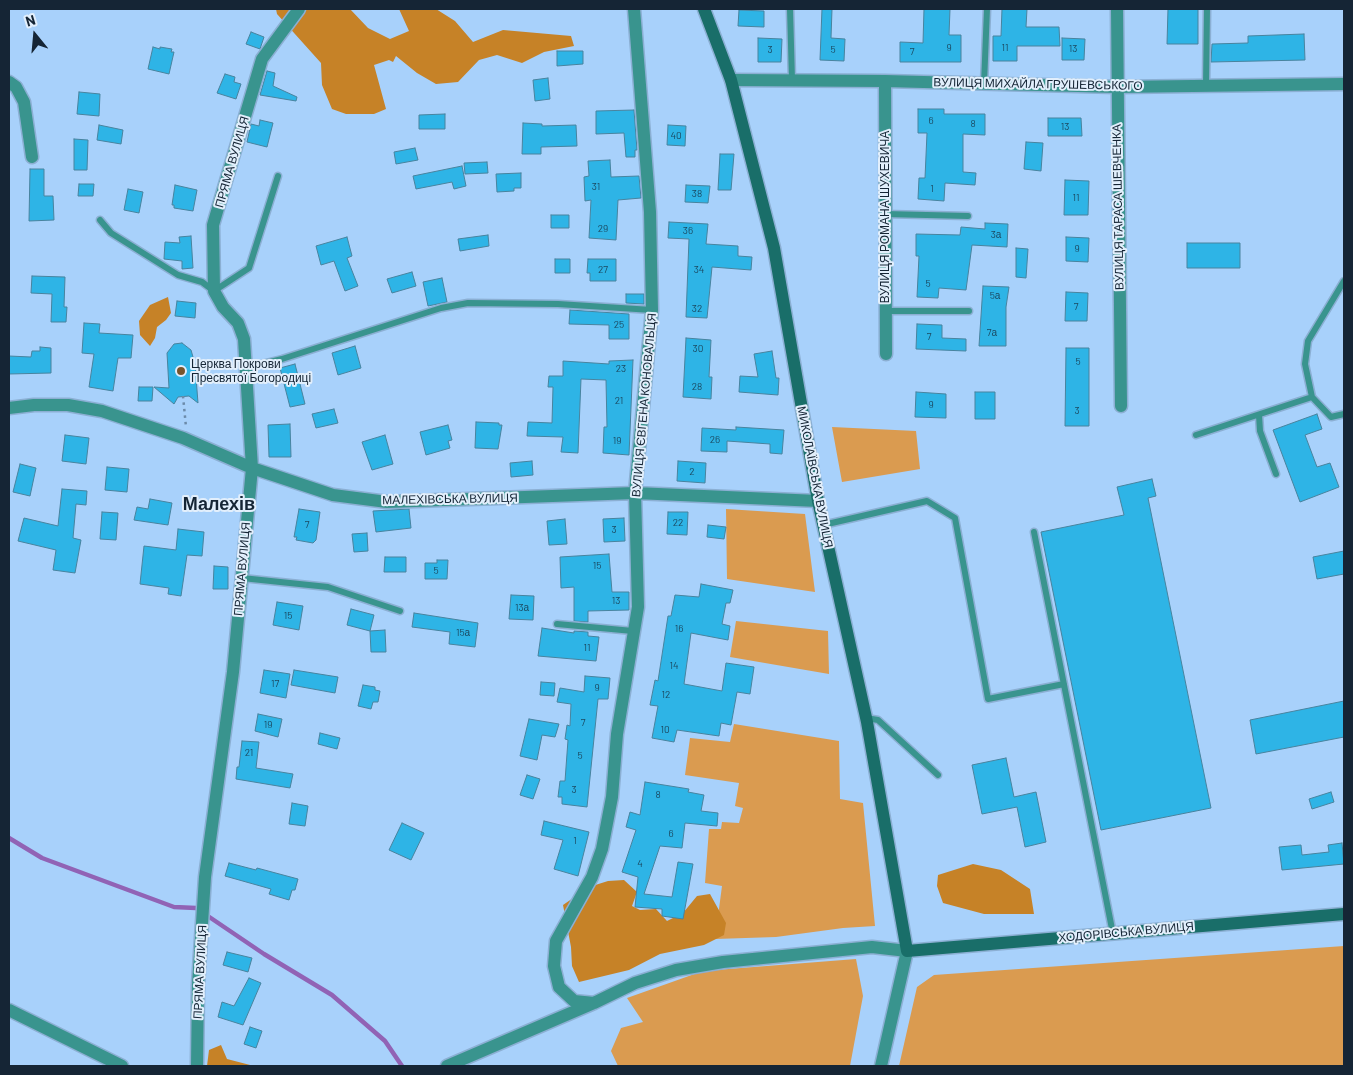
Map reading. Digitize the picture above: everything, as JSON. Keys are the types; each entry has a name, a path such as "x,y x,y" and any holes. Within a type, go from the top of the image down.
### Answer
{"main road":[{"name":"МИКОЛАЇВСЬКА ВУЛИЦЯ","path":"704,9 731,80 774,248 818,501 866,718 907,951"},
{"name":"ХОДОРІВСЬКА ВУЛИЦЯ","path":"907,951 1344,914"}],"street":[{"name":"ПРЯМА ВУЛИЦЯ","path":"197,1066 198,985 203,897 234,672 240,578 252,468 244,369 244,339 238,323 223,306 214,291 214,225 262,59 299,9"},
{"name":"ВУЛИЦЯ ЄВГЕНА КОНОВАЛЬЦЯ","path":"594,1003 574,1001 559,987 554,966 556,940 592,877 602,849 612,797 617,734 632,631 638,607 635,493 652,310 650,212 634,9"},
{"name":"ВУЛИЦЯ ТАРАСА ШЕВЧЕНКА","path":"1118,9 1117,87 1121,406"},
{"name":"ВУЛИЦЯ МИХАЙЛА ГРУШЕВСЬКОГО","path":"731,80 885,81 1117,87 1344,84"},
{"name":"ВУЛИЦЯ РОМАНА ШУХЕВИЧА","path":"885,81 886,354"},
{"path":"9,82 16,87 24,102 32,157"},
{"name":"МАЛЕХІВСЬКА ВУЛИЦЯ","path":"9,408 34,405 68,405 102,411 183,438 252,468 333,495 387,502 635,493 818,501"},
{"path":"447,1066 594,1003 636,982 676,970 723,962 872,947 907,951 881,1066"},
{"path":"9,1010 122,1066"}],"lane":[{"path":"790,9 792,80"},
{"path":"984,84 987,9"},
{"path":"1206,86 1207,9"},
{"path":"100,220 111,233 161,265 178,275 202,282 214,291 249,268 278,176"},
{"path":"885,214 968,216"},
{"path":"1344,281 1308,341 1305,364 1312,397 1331,417 1344,414"},
{"path":"244,369 292,356 440,308 468,303 558,304 652,310"},
{"path":"886,311 969,311"},
{"path":"1196,436 1312,397"},
{"path":"1259,415 1260,431 1276,474"},
{"path":"823,525 927,501 955,518 988,699 1064,684"},
{"path":"1034,532 1113,934"},
{"path":"240,578 328,587 400,610"},
{"path":"557,624 632,631"},
{"path":"866,718 878,720 938,775"}],"path":[{"path":"183,438 187,424 184,396"}],"shaded area":[{"path":"276,9 350,9 368,28 390,39 409,31 399,9 436,9 455,21 473,42 503,30 571,36 574,46 544,52 522,63 497,55 479,60 458,82 436,84 417,73 396,56 393,62 389,60 374,65 386,109 374,114 346,114 332,109 322,85 321,63 277,14"},
{"path":"168,297 171,313 157,327 155,338 150,346 140,335 139,321 150,305"},
{"path":"832,427 916,431 920,469 842,482"},
{"path":"726,509 805,514 815,592 727,579"},
{"path":"736,621 828,631 829,674 730,657"},
{"path":"734,724 839,741 840,799 863,803 875,926 843,928 776,937 715,939 722,886 705,883 709,829 721,829 722,822 739,823 743,808 735,806 739,783 685,775 690,738 730,742"},
{"path":"973,864 1001,870 1030,889 1034,914 984,914 943,903 937,886 938,875"},
{"path":"624,880 637,892 632,906 640,910 656,909 667,921 683,913 697,896 710,894 726,923 724,935 704,945 660,954 629,970 579,982 572,966 571,947 563,905 589,887 608,881"},
{"path":"1344,946 1344,1066 899,1066 917,987 934,975"},
{"path":"856,959 863,996 850,1066 618,1066 611,1051 621,1028 643,1022 627,998 703,971"},
{"path":"221,1045 227,1059 254,1066 207,1066 209,1050"}],"building":[{"path":"822,9 832,9 831,38 845,39 844,61 820,60"},
{"path":"924,9 950,9 949,35 961,35 961,62 900,62 900,42 923,43"},
{"path":"1002,9 1027,9 1026,27 1059,27 1060,46 1017,46 1017,61 993,61 993,36 1001,36"},
{"path":"1168,9 1198,9 1198,44 1167,44"},
{"path":"739,10 764,11 764,27 738,26"},
{"path":"251,32 264,37 260,49 246,44"},
{"path":"1304,34 1305,60 1211,62 1212,44 1248,43 1248,36"},
{"path":"758,38 782,39 781,62 758,62"},
{"path":"1062,38 1085,39 1084,60 1062,60"},
{"path":"153,47 172,49 171,52 174,52 169,74 148,69"},
{"path":"557,51 583,51 583,64 557,66"},
{"path":"267,71 275,73 273,86 297,97 296,101 260,95"},
{"path":"225,74 235,77 234,82 241,84 236,99 217,93"},
{"path":"548,78 550,99 535,101 533,80"},
{"path":"79,92 100,94 99,116 77,114"},
{"path":"918,109 944,109 944,114 985,114 985,135 963,134 963,172 976,173 975,185 945,183 944,201 918,199 919,178 925,178 927,133 918,133"},
{"path":"634,110 637,150 635,150 635,157 626,157 624,133 596,134 596,111"},
{"path":"445,114 445,129 419,129 419,115"},
{"path":"1048,118 1081,118 1082,136 1048,136"},
{"path":"260,120 273,123 267,147 247,142 251,124 259,126"},
{"path":"523,123 542,124 542,126 576,125 577,146 541,147 541,154 522,154"},
{"path":"99,125 123,130 121,144 97,140"},
{"path":"668,125 686,126 685,146 667,145"},
{"path":"74,139 88,140 87,170 74,170"},
{"path":"1026,142 1043,143 1041,171 1024,169"},
{"path":"415,148 418,160 396,164 394,152"},
{"path":"720,154 734,154 731,190 718,190"},
{"path":"610,160 611,177 639,176 641,198 618,200 616,240 589,238 591,200 585,201 584,177 589,176 588,161"},
{"path":"487,162 488,173 465,174 464,163"},
{"path":"462,166 466,186 454,189 452,182 416,189 413,176"},
{"path":"30,169 44,169 44,196 53,196 54,220 29,221"},
{"path":"521,173 521,188 514,188 514,191 497,192 496,174"},
{"path":"1065,180 1089,181 1088,215 1064,215"},
{"path":"79,184 94,184 93,196 78,196"},
{"path":"175,185 197,190 193,211 174,208 174,205 172,205"},
{"path":"686,185 710,186 708,203 685,202"},
{"path":"128,189 143,192 139,213 124,210"},
{"path":"551,215 569,215 569,228 551,228"},
{"path":"669,222 708,224 706,244 738,246 738,256 752,257 751,270 712,267 707,318 686,317 689,239 668,238"},
{"path":"985,223 1008,224 1007,247 972,245 966,290 939,288 938,298 917,297 919,256 916,256 916,234 960,235 961,227 985,229"},
{"path":"488,235 489,246 460,251 458,239"},
{"path":"191,236 193,268 182,269 182,261 164,259 165,242 180,243 179,237"},
{"path":"347,237 352,256 347,258 358,286 345,291 334,261 321,265 316,246"},
{"path":"1066,237 1089,238 1088,262 1066,261"},
{"path":"1187,243 1240,243 1240,268 1187,268"},
{"path":"1016,248 1028,249 1026,278 1016,277"},
{"path":"555,259 570,259 570,273 555,273"},
{"path":"588,259 616,259 616,281 590,281 590,273 587,273"},
{"path":"412,272 416,286 392,293 387,279"},
{"path":"32,276 65,277 64,307 67,307 66,322 51,322 52,294 31,293"},
{"path":"442,278 447,302 428,306 423,282"},
{"path":"983,286 1009,287 1006,307 1006,346 979,346"},
{"path":"1066,292 1088,293 1087,321 1065,321"},
{"path":"626,294 644,294 644,304 626,303"},
{"path":"177,301 196,303 195,318 175,316"},
{"path":"570,310 629,314 629,339 609,339 609,325 569,324"},
{"path":"84,323 100,324 99,333 133,335 131,358 118,358 113,391 89,387 94,354 82,353"},
{"path":"917,324 942,325 942,338 966,339 966,351 916,349"},
{"path":"686,338 711,340 709,377 712,377 711,399 683,397"},
{"name":"Церква Покрови Пресвятої Богородиці","path":"182,343 191,350 195,364 198,403 189,396 178,397 174,404 154,387 169,388 167,353 174,344"},
{"path":"355,346 361,368 338,375 332,353"},
{"path":"40,347 51,348 51,373 9,374 9,356 31,357 32,351 40,351"},
{"path":"1066,348 1089,348 1089,426 1065,426"},
{"path":"772,351 776,378 779,378 778,395 739,392 740,376 758,377 754,354"},
{"path":"633,360 629,455 603,453 604,427 607,427 606,380 581,379 578,453 561,452 563,437 527,436 528,422 552,423 553,387 548,387 549,376 563,376 563,361 609,364 609,361"},
{"path":"295,364 305,404 290,407 280,368"},
{"path":"139,387 153,387 152,401 138,401"},
{"path":"916,392 946,394 946,418 915,417"},
{"path":"975,392 995,392 995,419 975,419"},
{"path":"334,409 338,423 316,428 312,414"},
{"path":"1317,414 1322,429 1305,435 1317,467 1330,463 1339,487 1300,502 1273,430"},
{"path":"476,422 499,423 499,425 502,425 498,449 475,448"},
{"path":"290,424 291,457 269,457 268,425"},
{"path":"448,425 452,440 448,441 450,448 426,455 420,432"},
{"path":"736,427 784,430 782,454 770,453 770,444 727,441 727,452 701,451 702,428 736,430"},
{"path":"65,435 89,438 86,464 62,461"},
{"path":"385,435 393,464 372,470 362,442"},
{"path":"532,461 533,475 511,477 510,463"},
{"path":"678,461 706,463 705,483 677,481"},
{"path":"20,464 36,468 30,496 13,492"},
{"path":"107,467 129,469 127,492 105,490"},
{"path":"1152,479 1156,496 1148,498 1211,808 1101,830 1041,532 1124,515 1117,487"},
{"path":"62,489 87,491 86,505 76,504 73,538 81,540 75,573 53,570 56,550 18,541 24,518 58,526"},
{"path":"150,499 172,503 168,525 134,520 137,507 148,509"},
{"path":"299,509 320,512 316,540 313,543 296,540 297,537 294,537"},
{"path":"409,509 411,528 376,532 373,511"},
{"path":"102,512 118,513 116,540 100,539"},
{"path":"668,512 688,512 687,535 667,534"},
{"path":"624,518 625,541 604,542 603,519"},
{"path":"565,519 567,544 549,545 547,521"},
{"path":"708,525 726,527 724,539 707,537"},
{"path":"178,529 204,532 202,556 187,555 181,596 168,594 169,588 140,584 144,546 176,550"},
{"path":"367,533 368,551 354,552 352,534"},
{"path":"1344,551 1344,574 1317,579 1313,557"},
{"path":"609,554 612,592 629,592 629,610 588,611 588,622 574,621 574,587 561,588 560,557"},
{"path":"385,557 406,557 406,572 384,572"},
{"path":"437,560 448,560 447,579 425,579 425,563 437,563"},
{"path":"214,566 228,567 228,589 213,589"},
{"path":"701,584 733,590 730,603 726,603 722,624 730,626 728,640 691,633 684,684 722,691 726,663 754,667 750,694 737,692 731,725 721,723 719,736 677,730 674,742 652,738 658,706 650,705 655,680 658,681 668,616 671,616 675,595 699,597"},
{"path":"511,595 534,596 533,620 509,619"},
{"path":"277,602 303,606 299,630 273,625"},
{"path":"351,609 374,615 370,631 347,625"},
{"path":"414,613 478,623 475,647 449,644 450,632 412,627"},
{"path":"542,628 574,633 574,631 588,632 588,636 599,637 596,661 538,656"},
{"path":"385,630 386,652 371,652 370,631"},
{"path":"264,670 290,674 286,698 260,693"},
{"path":"294,670 338,677 335,693 291,685"},
{"path":"585,676 610,678 608,699 598,699 587,807 562,804 562,797 558,797 560,781 565,781 568,740 565,739 567,725 570,726 571,704 557,702 560,688 584,692"},
{"path":"541,682 555,683 554,696 540,695"},
{"path":"363,685 375,687 375,690 380,691 378,702 373,702 371,709 358,706"},
{"path":"1344,701 1344,737 1256,754 1250,720"},
{"path":"258,714 282,719 278,737 255,731"},
{"path":"529,719 559,724 555,737 542,735 537,760 520,756"},
{"path":"320,733 340,738 337,749 318,744"},
{"path":"242,741 259,742 256,768 293,774 290,788 236,779"},
{"path":"1006,758 1014,797 1036,792 1046,842 1025,847 1017,807 982,814 972,765"},
{"path":"527,775 540,779 533,799 520,795"},
{"path":"645,782 689,789 688,792 704,795 701,811 718,813 717,826 685,823 682,848 660,846 644,894 672,897 678,862 693,864 683,919 662,916 662,909 635,907 638,877 622,872 636,830 626,827 630,812 640,815"},
{"path":"1331,792 1334,802 1312,809 1309,799"},
{"path":"292,803 308,806 305,826 289,824"},
{"path":"544,821 589,832 578,876 554,869 563,840 541,835"},
{"path":"402,823 424,833 411,860 389,850"},
{"path":"1342,843 1344,864 1282,870 1279,847 1301,845 1302,855 1329,852 1328,845"},
{"path":"229,863 298,879 295,890 292,890 289,900 269,894 271,889 225,876"},
{"path":"227,952 252,958 248,972 223,965"},
{"path":"249,978 261,983 243,1025 218,1017 222,1002 234,1006"},
{"path":"250,1027 262,1031 256,1048 244,1044"}],"waterway":[{"path":"9,838 42,858 174,907 196,908 264,954 332,995 385,1041 402,1066"}],"place":[{"name":"Церква Покрови Пресвятої Богородиці","path":"181,371"}],"district":[{"name":"Малехів","path":"219,504"}]}
